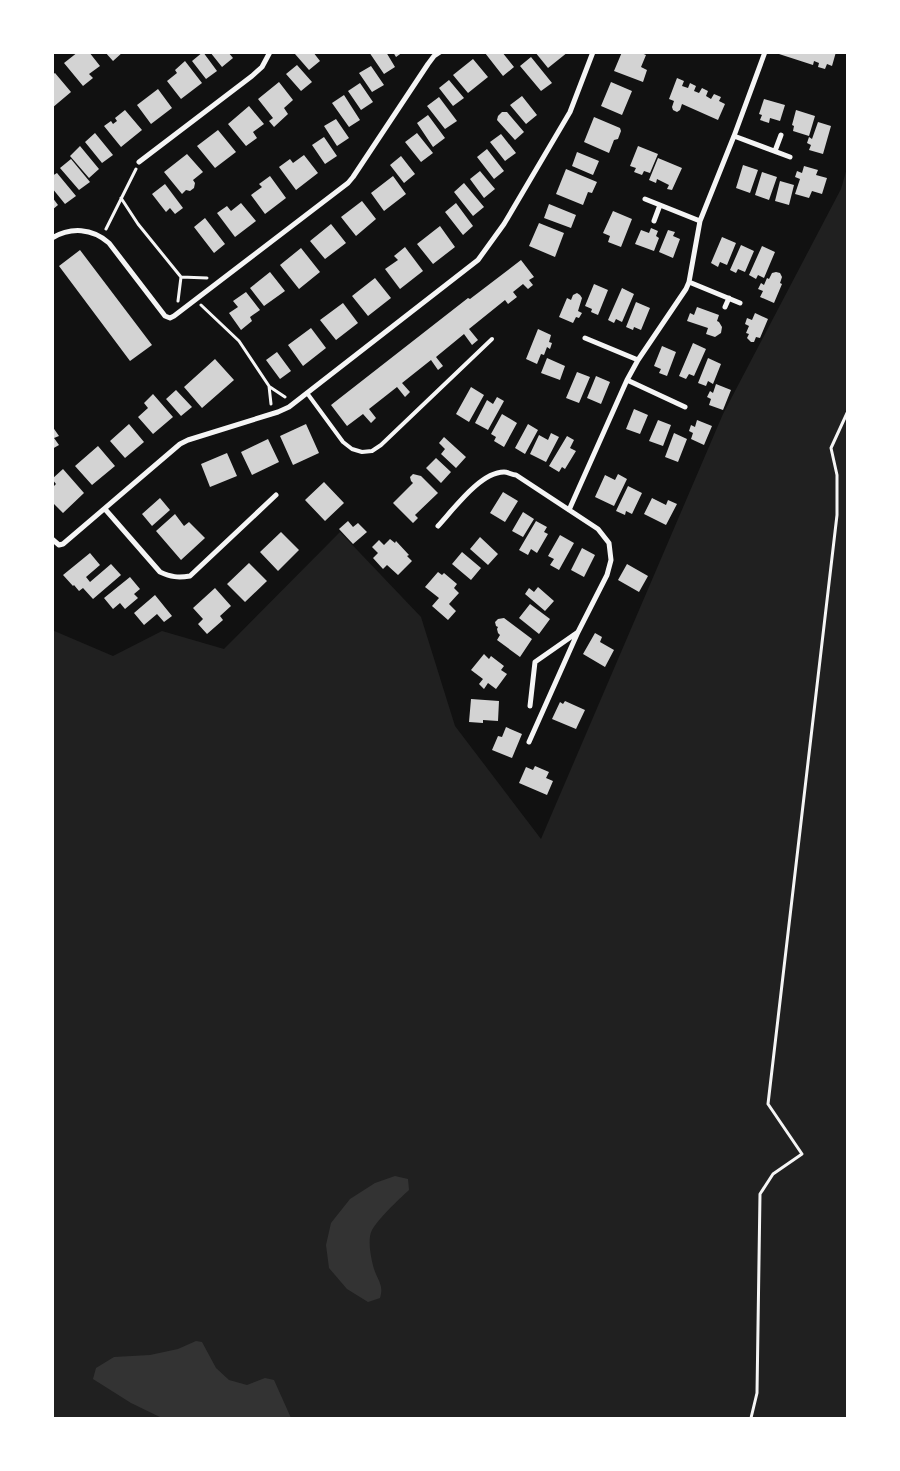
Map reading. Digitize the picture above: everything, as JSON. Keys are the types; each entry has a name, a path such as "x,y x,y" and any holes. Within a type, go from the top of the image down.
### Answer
{"street":[{"path":"139,162 252,76 262,67 270,52"},
{"path":"52,238 64,232 78,230 102,237 109,243 165,316 170,318 348,183 428,64 440,52"},
{"path":"52,539 59,545 63,544 180,444 289,407 478,260 504,224 570,112 593,52"},
{"path":"569,510 627,380 638,360 690,282 700,221 765,52"},
{"path":"775,151 781,134"},
{"path":"734,136 790,157"},
{"path":"645,199 700,221"},
{"path":"654,221 660,205"},
{"path":"690,282 740,303"},
{"path":"725,307 729,298"},
{"path":"585,338 638,360"},
{"path":"627,380 685,407"},
{"path":"438,526 478,484 490,476 504,472 516,476 598,529 609,543 611,560 607,574 578,632 529,742"},
{"path":"105,508 160,572 179,578 190,576 276,495"},
{"path":"530,706 535,662 578,632"}],"lane":[{"path":"307,393 343,442 352,449 362,452 372,450 381,445 492,339"}],"path":[{"path":"102,237 139,162"},
{"path":"121,198 138,224 181,277 177,314"},
{"path":"181,277 223,279"},
{"path":"195,300 239,341 269,386 294,403"},
{"path":"269,386 272,414"},
{"path":"751,1418 757,1393 760,1194 773,1174 802,1154 768,1104 837,514 837,475 831,448 848,411"}],"shaded area":[{"path":"847,168 847,415 835,441 847,418 847,1418 53,1418 52,630 113,656 162,631 224,649 340,532 421,617 455,726 541,839 723,414 841,189"},
{"path":"395,1176 408,1179 409,1190 394,1204 372,1230 370,1244 372,1260 381,1290 380,1298 368,1302 347,1289 329,1268 326,1245 331,1223 350,1199 375,1183"},
{"path":"196,1341 202,1342 216,1368 229,1380 247,1385 265,1378 274,1380 291,1418 162,1418 131,1403 93,1379 96,1368 114,1357 150,1355 178,1349"}],"building":[{"path":"78,52 89,52 100,66 89,74 93,78 83,86 64,63"},
{"path":"105,52 123,52 113,61"},
{"path":"203,52 217,71 206,79 192,61"},
{"path":"210,52 228,52 233,58 222,67"},
{"path":"296,52 313,52 320,61 309,70 295,54"},
{"path":"369,52 386,52 395,67 384,74"},
{"path":"393,52 403,52 396,57"},
{"path":"486,52 502,52 514,67 503,76"},
{"path":"535,52 568,52 548,68"},
{"path":"622,52 639,52 646,55 641,67 647,70 643,82 614,71"},
{"path":"780,52 836,52 832,66 827,64 825,69 818,67 819,63 814,61 813,65 779,54"},
{"path":"531,57 552,83 541,91 520,66"},
{"path":"473,59 488,77 468,93 453,75"},
{"path":"185,61 202,83 181,99 167,81 177,73 175,70"},
{"path":"297,65 312,82 301,91 286,74"},
{"path":"371,66 384,85 372,92 359,73"},
{"path":"55,73 71,92 52,108 52,75"},
{"path":"677,78 684,81 682,86 688,88 690,83 696,86 694,91 699,93 702,88 708,91 706,96 711,99 714,94 721,97 719,101 725,104 718,120 682,104 677,112 673,110 674,101 669,99"},
{"path":"449,80 464,98 453,106 439,88"},
{"path":"279,82 293,100 284,108 288,114 274,127 269,121 273,118 258,99"},
{"path":"611,82 632,91 622,115 601,106"},
{"path":"360,83 373,102 361,110 348,91"},
{"path":"158,89 172,108 151,124 137,105"},
{"path":"344,95 360,120 349,127 332,103"},
{"path":"522,96 537,115 526,124 510,105"},
{"path":"439,97 457,121 445,129 427,106"},
{"path":"764,99 785,105 780,121 770,118 769,123 760,120 762,115 759,114"},
{"path":"249,106 264,124 253,132 257,138 246,146 228,124"},
{"path":"125,110 142,130 121,147 104,126 111,121 113,124 117,121 115,118"},
{"path":"796,110 815,116 809,136 793,131 794,126 792,125"},
{"path":"502,112 507,112 524,132 515,140 497,120"},
{"path":"428,115 445,138 433,147 417,123"},
{"path":"594,117 620,128 621,131 618,139 614,140 609,153 584,142"},
{"path":"336,119 349,138 337,146 324,126"},
{"path":"818,122 831,126 823,154 809,150 811,145 807,143 809,137 812,139"},
{"path":"218,130 236,152 215,168 197,146"},
{"path":"95,133 113,155 102,163 85,142"},
{"path":"417,133 433,153 421,162 405,142"},
{"path":"501,134 516,153 505,161 490,142"},
{"path":"324,137 337,156 325,164 312,145"},
{"path":"80,146 99,169 89,178 70,156"},
{"path":"638,146 658,154 650,173 644,171 642,175 634,172 636,168 630,166"},
{"path":"487,149 504,171 494,179 477,157"},
{"path":"577,152 599,161 593,175 572,166"},
{"path":"187,154 203,172 193,180 195,183 194,188 190,191 186,190 182,194 164,172"},
{"path":"304,155 318,173 296,190 279,167 290,159 293,163"},
{"path":"401,156 415,174 404,183 390,165"},
{"path":"658,158 682,168 672,190 667,189 669,185 657,179 656,183 649,180"},
{"path":"71,159 90,182 79,190 60,168"},
{"path":"743,165 758,170 750,193 736,188"},
{"path":"804,166 818,170 816,175 827,178 822,194 812,191 809,198 795,194 800,179 795,177 797,171 802,173"},
{"path":"566,169 597,182 592,193 588,192 583,205 556,194"},
{"path":"480,171 495,189 484,198 470,179"},
{"path":"762,172 777,177 769,200 755,195"},
{"path":"57,173 76,196 65,204 52,188 52,176"},
{"path":"270,176 286,198 265,214 251,195 262,187 259,184"},
{"path":"393,176 406,194 384,211 371,193"},
{"path":"780,181 794,185 789,205 775,201"},
{"path":"464,183 484,207 473,216 454,192"},
{"path":"165,184 183,208 175,214 170,208 166,212 152,194"},
{"path":"52,197 58,205 52,210"},
{"path":"362,201 376,219 356,236 341,217"},
{"path":"241,203 256,221 235,237 217,213 227,206 231,211"},
{"path":"456,203 473,226 463,235 445,212"},
{"path":"549,204 576,215 571,228 544,218"},
{"path":"613,211 632,219 621,247 608,242 610,236 603,233"},
{"path":"205,218 225,244 214,253 194,227"},
{"path":"539,223 564,233 555,257 529,246"},
{"path":"331,224 346,243 325,259 310,241"},
{"path":"440,226 455,247 433,264 417,244"},
{"path":"651,228 658,231 656,236 659,238 654,251 635,244 641,230 649,233"},
{"path":"668,230 675,232 673,236 680,239 673,258 659,252"},
{"path":"722,237 736,243 727,265 720,262 718,267 711,263"},
{"path":"741,245 754,251 745,272 738,269 736,273 730,270"},
{"path":"762,246 775,252 764,278 758,275 756,279 749,275"},
{"path":"405,247 423,271 400,289 385,269 398,260 394,256"},
{"path":"301,248 320,272 299,289 280,265"},
{"path":"80,250 152,345 130,361 59,266"},
{"path":"521,260 534,277 529,280 533,285 528,289 523,284 513,292 517,297 508,304 505,300 469,329 478,340 472,345 464,334 436,357 443,366 438,370 431,360 402,383 410,392 405,397 397,387 369,409 376,418 371,423 363,414 347,426 331,405 468,298 470,299"},
{"path":"270,272 285,291 264,306 250,288"},
{"path":"772,273 780,273 782,277 780,283 782,284 774,303 760,297 763,291 758,289 761,283 764,285 767,278 769,279"},
{"path":"375,278 391,298 368,316 352,296"},
{"path":"594,284 608,290 598,315 591,312 592,309 585,306"},
{"path":"622,288 634,294 622,322 616,319 614,323 608,320"},
{"path":"246,292 260,310 250,317 252,321 241,330 229,313 238,307 233,301"},
{"path":"577,293 582,298 578,311 582,313 579,318 576,317 573,323 559,317 567,298 571,300 573,295"},
{"path":"636,302 650,308 641,330 634,327 633,330 626,327"},
{"path":"343,303 358,323 336,340 320,320"},
{"path":"697,307 719,315 717,321 722,327 721,333 715,337 706,334 708,328 687,321 690,313 694,315"},
{"path":"755,313 768,319 760,338 756,337 754,342 751,342 747,338 749,334 746,333 749,326 745,324 747,318 752,320"},
{"path":"311,328 326,348 303,366 288,345"},
{"path":"538,329 551,335 549,342 552,343 550,349 547,347 544,355 541,354 537,364 526,359"},
{"path":"693,343 706,349 694,376 689,374 686,379 679,376"},
{"path":"662,346 676,352 667,376 659,373 661,369 654,366"},
{"path":"277,352 291,371 280,379 266,360"},
{"path":"547,358 565,366 560,380 541,373"},
{"path":"708,358 721,364 713,384 708,381 706,386 698,383"},
{"path":"215,359 234,380 202,408 184,387"},
{"path":"577,372 590,377 579,403 566,398"},
{"path":"596,376 610,382 601,404 587,398"},
{"path":"716,384 731,390 723,410 709,405 711,399 707,397 710,391 713,393"},
{"path":"471,387 484,395 469,422 456,414"},
{"path":"176,390 192,407 181,416 166,399"},
{"path":"153,394 173,417 153,434 138,417 148,408 144,403"},
{"path":"497,397 504,401 488,430 475,423 487,400 493,404"},
{"path":"634,409 648,415 640,434 626,429"},
{"path":"502,414 517,423 504,447 494,441 496,437 491,434"},
{"path":"658,420 671,425 663,446 649,441"},
{"path":"697,420 712,426 704,445 691,439 693,433 689,431 691,425 695,427"},
{"path":"129,424 144,442 125,458 110,441"},
{"path":"306,424 319,453 293,465 280,436"},
{"path":"528,424 538,430 525,454 515,448"},
{"path":"52,426 59,436 54,438 59,445 52,449"},
{"path":"551,433 559,437 546,462 530,454 539,435 548,440"},
{"path":"674,433 687,439 678,462 665,457"},
{"path":"567,436 574,440 570,448 576,451 565,469 562,467 559,472 549,466"},
{"path":"444,437 466,457 456,468 441,454 445,449 439,443"},
{"path":"268,439 279,462 252,475 241,452"},
{"path":"98,446 115,466 92,485 75,466"},
{"path":"227,453 237,476 210,487 201,464"},
{"path":"436,458 451,472 441,483 426,468"},
{"path":"63,469 84,493 63,513 52,502 52,488 56,484 52,479"},
{"path":"413,474 421,476 438,493 415,515 418,518 413,523 393,503 413,483 410,477"},
{"path":"618,474 627,479 614,506 595,497 605,475 615,480"},
{"path":"324,482 344,503 325,521 305,500"},
{"path":"628,486 642,493 632,514 626,511 625,515 616,511"},
{"path":"503,492 518,501 505,522 490,513"},
{"path":"160,498 170,510 152,526 142,514"},
{"path":"652,498 666,505 668,500 677,504 666,525 644,514"},
{"path":"523,512 534,519 523,537 512,531"},
{"path":"175,514 184,526 189,522 205,538 181,560 156,531"},
{"path":"348,521 353,527 358,523 367,532 353,544 339,529"},
{"path":"536,521 547,527 544,532 548,534 537,553 531,549 528,555 519,550"},
{"path":"281,532 299,550 278,571 260,552"},
{"path":"560,535 574,543 559,570 550,565 554,559 548,556"},
{"path":"480,537 498,554 488,565 470,549"},
{"path":"390,539 395,543 396,541 412,561 398,575 387,565 383,569 373,558 378,553 372,547 379,540 384,545"},
{"path":"582,548 595,555 584,577 571,570"},
{"path":"462,552 481,568 471,580 452,564"},
{"path":"90,553 100,565 86,577 90,582 111,564 121,575 93,599 83,588 79,591 63,575"},
{"path":"249,563 267,581 245,602 227,584"},
{"path":"627,564 648,576 639,592 618,580"},
{"path":"438,572 442,575 444,573 457,584 454,588 459,593 449,604 456,611 448,620 432,606 439,598 425,587"},
{"path":"130,577 140,589 134,594 138,598 125,609 120,603 113,609 104,598"},
{"path":"538,587 554,601 545,611 525,594 529,588 534,592"},
{"path":"215,588 231,606 220,616 223,620 207,634 198,624 203,619 193,608"},
{"path":"155,595 172,616 164,622 157,614 144,625 134,613"},
{"path":"530,604 550,619 539,634 519,618"},
{"path":"504,618 532,639 520,657 497,640 500,635 495,622 498,619"},
{"path":"595,633 602,637 600,642 614,650 605,667 583,654"},
{"path":"484,654 489,659 491,656 504,666 501,670 507,674 496,689 488,683 484,689 479,684 483,679 471,670"},
{"path":"471,699 499,701 498,721 483,720 483,723 469,722"},
{"path":"565,701 585,710 576,729 552,719 560,702 563,704"},
{"path":"506,727 522,734 512,758 492,750 498,736 502,737"},
{"path":"535,766 549,772 546,778 553,781 547,795 519,783 526,767 533,770"}]}
